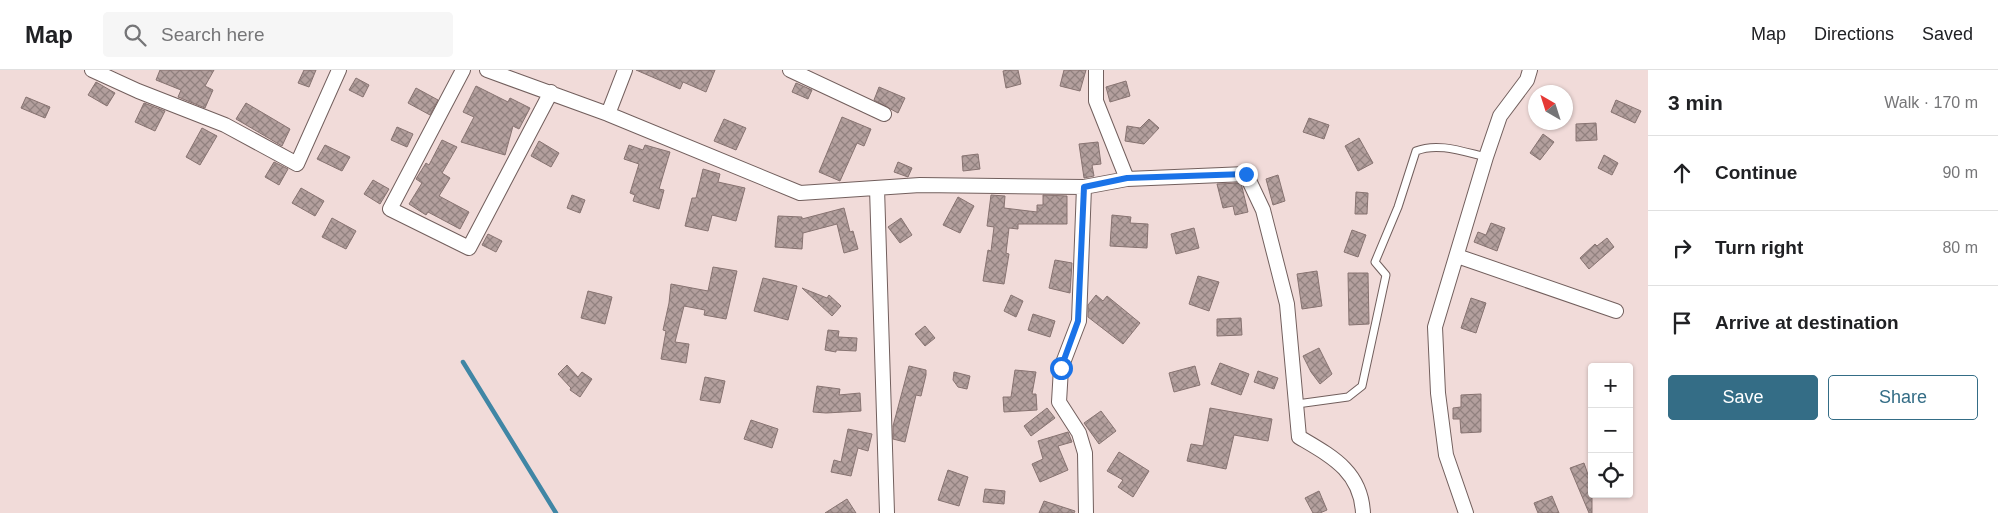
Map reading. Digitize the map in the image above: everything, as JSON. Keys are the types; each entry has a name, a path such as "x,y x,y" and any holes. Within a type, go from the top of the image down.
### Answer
{"street":[{"path":"92,70 138,91 225,126 297,164 340,70"},
{"path":"463,70 390,209 469,248 551,92"},
{"path":"487,70 608,114 800,194 920,185 1084,187 1127,178 1246,174 1263,210 1287,304 1299,437 1335,459 1352,477 1362,499 1363,513"},
{"path":"608,114 624,70"},
{"path":"1096,70 1096,101 1127,178"},
{"path":"1466,513 1446,455 1438,393 1435,327 1500,116 1527,80 1530,70"},
{"path":"795,71 884,114"},
{"path":"1084,187 1078,321 1061,368 1059,402 1078,433 1085,453 1086,513"},
{"path":"877,188 887,513"},
{"path":"1457,256 1616,311"}],"lane":[{"path":"1297,404 1348,397 1362,386 1386,275 1375,262 1398,207 1416,151 1426,147 1436,147 1486,157"}],"building":[{"path":"160,70 214,70 205,86 213,90 205,108 178,97 181,90 156,80"},
{"path":"304,70 316,70 309,87 298,83"},
{"path":"636,70 715,70 706,92 683,82 680,89"},
{"path":"1018,70 1021,84 1006,88 1003,71"},
{"path":"1064,70 1086,70 1080,91 1060,86"},
{"path":"356,78 369,85 363,97 349,90"},
{"path":"1126,81 1130,96 1110,102 1106,87"},
{"path":"96,82 115,93 107,106 88,95"},
{"path":"796,83 812,90 808,99 792,92"},
{"path":"476,86 508,102 510,98 530,108 519,129 513,126 505,155 461,142 474,117 463,112"},
{"path":"879,87 905,98 898,113 874,100"},
{"path":"416,88 438,100 430,115 408,103"},
{"path":"26,97 50,107 45,118 21,108"},
{"path":"1616,100 1641,111 1635,123 1611,112"},
{"path":"144,103 165,111 155,131 135,122"},
{"path":"246,103 290,129 282,146 236,119"},
{"path":"842,117 871,129 864,146 857,143 840,181 819,172"},
{"path":"1309,118 1329,125 1324,139 1303,132"},
{"path":"724,119 746,128 736,150 714,141"},
{"path":"1149,119 1159,128 1144,144 1125,141 1127,126 1140,128"},
{"path":"1596,123 1597,140 1576,141 1576,124"},
{"path":"397,127 413,134 407,147 391,140"},
{"path":"202,128 217,136 200,165 186,157"},
{"path":"1543,134 1554,142 1540,160 1530,153"},
{"path":"1359,138 1373,163 1358,171 1345,146"},
{"path":"442,140 457,147 442,173 450,178 439,196 469,212 460,229 428,212 426,215 409,204 422,183 416,179 426,163 429,165"},
{"path":"539,141 559,153 551,167 531,156"},
{"path":"1098,142 1101,164 1092,165 1094,176 1084,178 1079,144"},
{"path":"325,145 350,157 342,171 317,159"},
{"path":"629,145 643,150 645,145 670,152 659,189 664,190 659,209 633,201 635,195 630,193 639,164 624,159"},
{"path":"978,154 980,169 963,171 962,156"},
{"path":"1604,155 1618,163 1612,175 1598,168"},
{"path":"274,162 288,169 279,185 265,177"},
{"path":"898,162 912,168 908,177 894,172"},
{"path":"703,169 720,174 718,182 745,188 736,221 712,215 708,231 685,226 692,198 696,198"},
{"path":"1278,175 1285,201 1273,205 1266,179"},
{"path":"373,180 389,189 380,204 364,194"},
{"path":"1241,183 1248,212 1235,215 1233,206 1223,208 1217,184"},
{"path":"301,188 324,201 315,216 292,203"},
{"path":"1356,192 1368,193 1367,214 1355,214"},
{"path":"572,195 585,200 580,213 567,208"},
{"path":"991,195 1005,196 1004,208 1037,212 1037,205 1043,205 1043,195 1067,196 1067,224 1018,224 1018,229 1009,228 1006,253 1009,254 1004,284 983,281 988,250 991,251 994,227 987,226"},
{"path":"958,197 974,206 960,233 943,225"},
{"path":"844,208 850,232 853,231 858,249 844,253 837,224 803,233 802,249 775,247 778,216 802,217 802,219"},
{"path":"1112,215 1131,217 1130,223 1148,224 1147,248 1110,246"},
{"path":"332,218 356,231 346,249 322,237"},
{"path":"901,218 912,235 900,243 888,227"},
{"path":"1491,223 1505,228 1497,251 1474,242 1478,232 1486,235"},
{"path":"1194,228 1199,248 1176,254 1171,234"},
{"path":"1352,230 1366,235 1358,257 1344,252"},
{"path":"488,234 502,241 496,252 482,245"},
{"path":"1607,238 1614,247 1589,269 1580,258 1595,244 1597,246"},
{"path":"1055,260 1072,263 1070,293 1049,288"},
{"path":"713,267 737,271 726,319 704,315 705,310 684,306 675,342 689,344 686,363 661,359 666,331 663,330 671,284 708,291"},
{"path":"1317,271 1322,306 1302,309 1297,274"},
{"path":"1348,273 1368,273 1369,324 1349,325"},
{"path":"1198,276 1219,282 1209,311 1189,304"},
{"path":"763,278 797,286 788,320 754,311"},
{"path":"802,288 827,298 829,295 841,306 832,316"},
{"path":"588,291 612,297 605,324 581,318"},
{"path":"1011,295 1023,301 1016,317 1004,311"},
{"path":"1096,295 1103,301 1107,296 1140,323 1123,344 1088,317 1088,305"},
{"path":"1471,298 1486,303 1476,333 1461,328"},
{"path":"1033,314 1055,321 1050,337 1028,330"},
{"path":"1241,318 1242,335 1217,336 1217,319"},
{"path":"925,326 935,338 925,346 915,334"},
{"path":"828,330 839,331 838,337 857,338 856,351 836,350 836,352 825,350"},
{"path":"1319,348 1332,374 1320,384 1303,356"},
{"path":"1220,363 1249,374 1241,395 1211,384"},
{"path":"567,365 578,377 582,372 592,379 580,397 570,390 571,388 558,374"},
{"path":"909,366 926,370 926,375 921,396 916,395 905,442 893,439 893,426"},
{"path":"1195,366 1200,385 1174,392 1169,373"},
{"path":"1015,370 1036,372 1032,394 1036,394 1037,410 1004,412 1003,397 1011,397"},
{"path":"1258,371 1278,378 1274,389 1254,382"},
{"path":"954,372 970,376 967,389 958,387 953,380"},
{"path":"705,377 725,381 720,403 700,400"},
{"path":"817,386 840,389 839,395 860,393 861,411 813,412"},
{"path":"1481,394 1481,432 1461,433 1460,419 1453,419 1453,408 1461,407 1461,395"},
{"path":"1047,408 1055,418 1031,436 1024,426"},
{"path":"1210,408 1272,419 1268,441 1234,435 1226,469 1187,461 1191,444 1203,446"},
{"path":"1101,411 1116,431 1099,444 1084,423"},
{"path":"751,420 778,429 772,448 744,439"},
{"path":"848,429 872,434 868,451 858,448 851,476 831,472 834,460 841,462"},
{"path":"1068,432 1072,442 1058,446 1068,470 1040,482 1032,464 1043,459 1038,441"},
{"path":"1119,452 1149,471 1133,497 1118,487 1123,480 1107,471"},
{"path":"1584,463 1588,474 1588,498 1592,498 1592,513 1589,513 1570,468"},
{"path":"948,470 968,477 959,506 938,500"},
{"path":"985,489 1005,491 1004,504 983,502"},
{"path":"1319,491 1327,510 1313,513 1305,498"},
{"path":"1552,496 1559,513 1538,513 1534,503"},
{"path":"847,499 856,513 825,513"},
{"path":"1044,501 1075,511 1074,513 1039,513"}],"waterway":[{"path":"463,362 556,513"}],"route":[{"path":"1061,368 1078,321 1084,187 1127,178 1246,174"}]}
